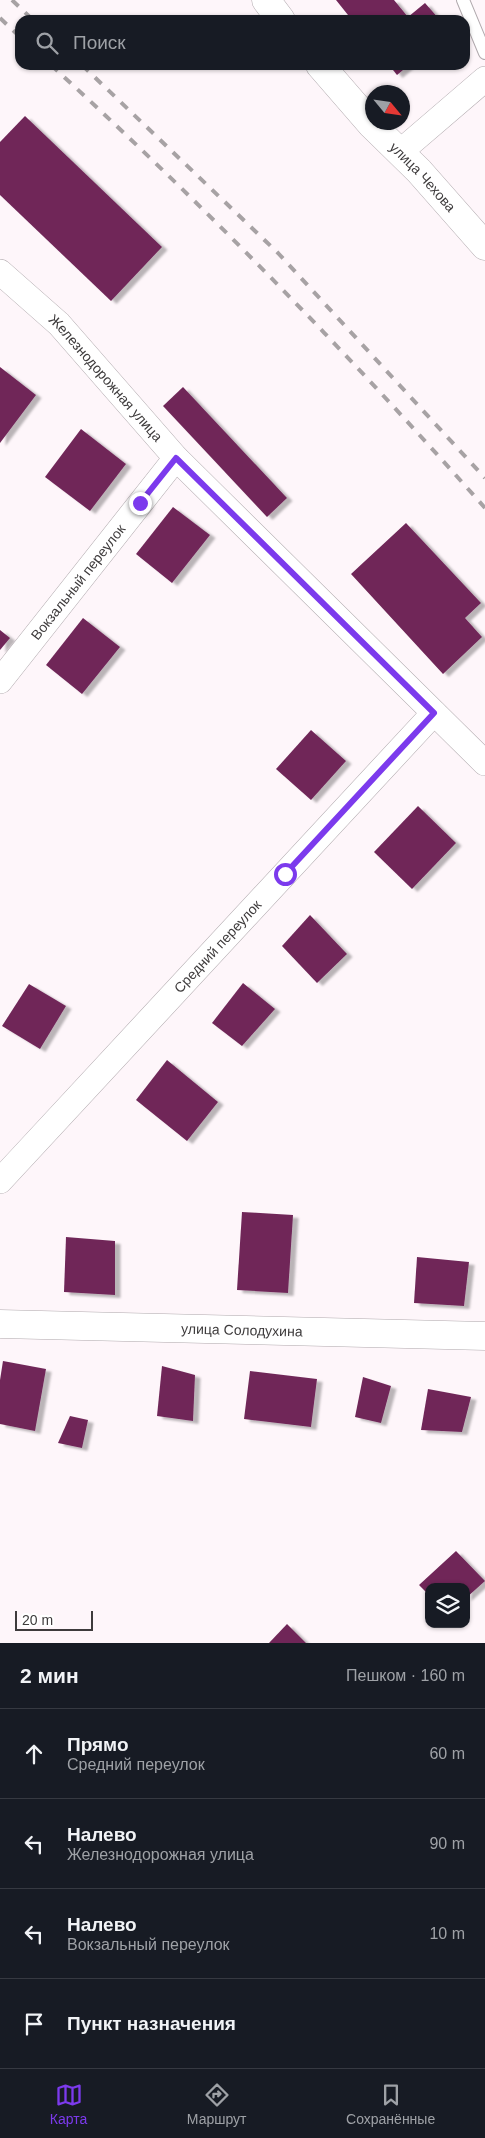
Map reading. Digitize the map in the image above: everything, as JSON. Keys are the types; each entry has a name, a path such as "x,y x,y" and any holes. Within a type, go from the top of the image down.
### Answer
{"street":[{"path":"266,0 278,15"},
{"name":"улица Чехова","path":"324,70 372,125 419,171 485,246"},
{"path":"400,152 485,79"},
{"name":"Железнодорожная улица","path":"0,272 59,324 176,458 485,763"},
{"name":"Вокзальный переулок","path":"0,681 176,458"},
{"name":"Средний переулок","path":"0,1181 434,713"},
{"name":"улица Солодухина","path":"0,1324 485,1336"}],"lane":[{"path":"462,0 469,15"},
{"path":"470,18 485,53"}],"building":[{"path":"336,0 394,0 406,15 348,15"},
{"path":"425,3 436,15 410,15"},
{"path":"393,70 403,70 397,75"},
{"path":"25,116 162,247 111,301 0,195 0,142"},
{"path":"0,367 36,395 0,443"},
{"path":"183,387 287,498 267,517 163,406"},
{"path":"81,429 126,464 90,511 45,477"},
{"path":"173,507 210,535 172,583 136,554"},
{"path":"406,523 481,603 465,618 482,637 443,674 351,574"},
{"path":"83,618 120,647 82,694 46,665"},
{"path":"0,630 10,638 0,650"},
{"path":"311,730 346,761 311,800 276,769"},
{"path":"418,806 456,843 412,889 374,852"},
{"path":"310,915 347,954 317,983 282,946"},
{"path":"243,983 275,1009 242,1046 212,1023"},
{"path":"29,984 66,1006 40,1049 2,1026"},
{"path":"167,1060 218,1102 187,1141 136,1100"},
{"path":"242,1212 293,1215 288,1293 237,1290"},
{"path":"66,1237 115,1241 115,1295 64,1292"},
{"path":"417,1257 469,1262 464,1306 414,1303"},
{"path":"3,1361 46,1369 35,1431 0,1424 0,1380"},
{"path":"162,1366 195,1375 193,1421 157,1416"},
{"path":"250,1371 317,1379 311,1427 244,1419"},
{"path":"363,1377 391,1386 381,1423 355,1417"},
{"path":"428,1389 471,1397 462,1432 421,1430"},
{"path":"70,1416 88,1420 82,1448 58,1443"},
{"path":"456,1551 485,1581 470,1594 470,1583 425,1583 425,1591 419,1585"},
{"path":"287,1624 306,1643 269,1643"}],"railway":[{"path":"12,0 28,15"},
{"path":"0,18 15,32"},
{"path":"56,70 164,171 274,281 381,393 485,508"},
{"path":"87,70 278,253 485,478"}],"route":[{"path":"140,503 176,458 434,713 285,874"}]}
